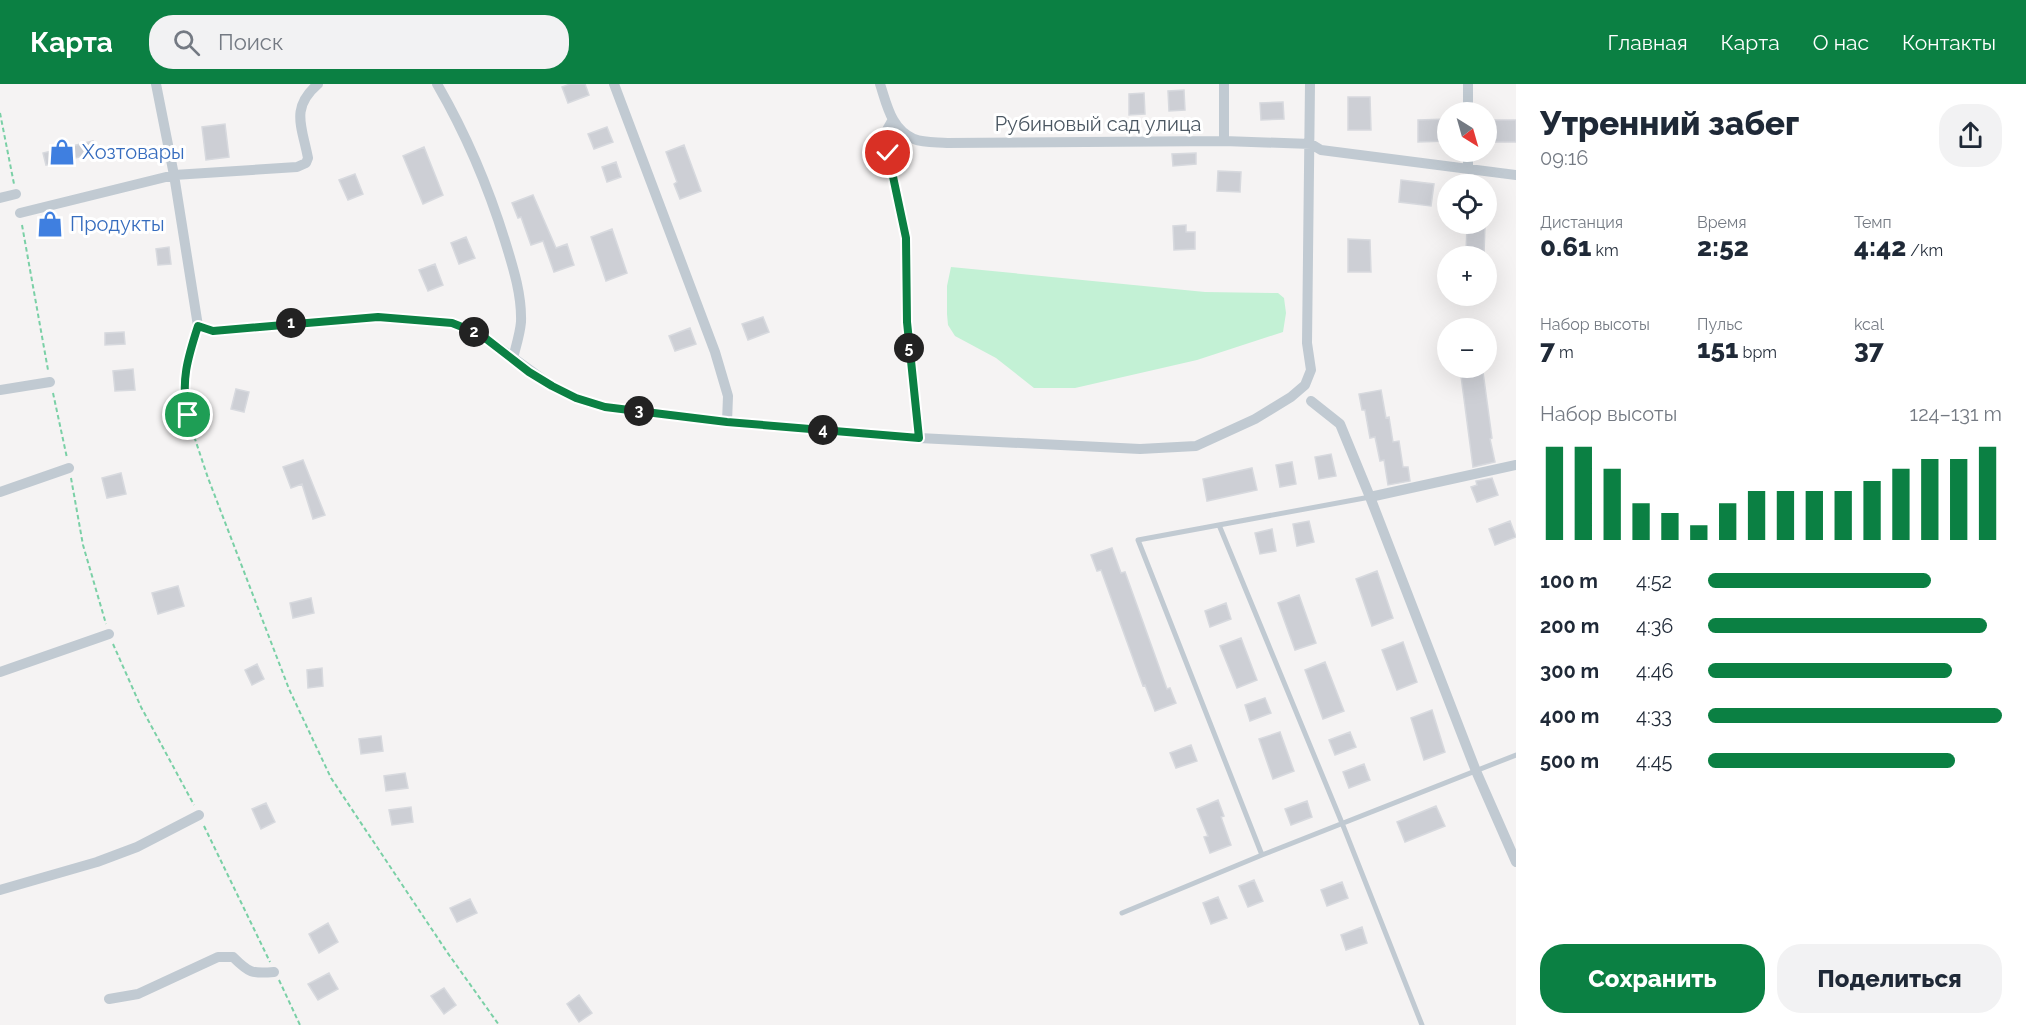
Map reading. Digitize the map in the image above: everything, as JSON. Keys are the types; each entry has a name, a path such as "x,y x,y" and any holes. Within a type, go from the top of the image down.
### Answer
{"street":[{"path":"156,84 174,175 198,326 213,331 378,317 414,318 452,323 480,334 552,386 576,398 605,407 727,422 919,438 1140,449 1196,446 1255,419 1291,397 1305,385 1311,370 1307,343 1310,84"},
{"path":"20,213 174,175 297,167 306,163 308,158 299,114 303,99 318,84"},
{"path":"437,84 490,192 511,259 519,290 521,322 513,358"},
{"path":"614,84 715,352 728,396 727,422"},
{"path":"880,84 892,121 884,135 906,238 907,322 919,438"},
{"path":"1224,84 1224,141"},
{"path":"1468,84 1468,102"},
{"name":"Рубиновый сад улица","path":"892,121 914,139 948,143 1224,141 1311,144 1321,150 1516,175"},
{"path":"1468,162 1468,169"},
{"path":"0,198 16,194"},
{"path":"0,390 50,382"},
{"path":"1311,401 1340,424 1371,497 1476,771 1516,862"},
{"path":"1371,497 1515,467"},
{"path":"0,492 69,468"},
{"path":"0,672 109,634"},
{"path":"0,890 97,862 136,847 199,815"},
{"path":"109,999 138,994 218,957 233,957 245,970 254,974 274,972"}],"lane":[{"path":"1262,855 1138,540 1371,497"},
{"path":"1219,525 1342,822 1422,1025"},
{"path":"1122,913 1342,822 1516,755"}],"path":[{"path":"0,113 16,194"},
{"path":"20,213 50,382 83,545 109,634 141,707 199,815 300,1025"},
{"path":"198,326 189,353 183,396 207,478 289,689 331,778 447,952 499,1025"}],"green space":[{"path":"951,267 1205,292 1278,293 1284,298 1286,313 1283,332 1197,360 1075,388 1034,388 996,358 955,336 948,325 947,314 947,286"}],"building":[{"path":"570,84 585,84 589,95 568,103 562,87"},
{"path":"1184,90 1185,110 1169,111 1168,91"},
{"path":"1144,93 1145,114 1129,115 1129,94"},
{"path":"1348,97 1370,97 1371,130 1348,130"},
{"path":"1283,102 1284,119 1261,120 1260,103"},
{"path":"1437,119 1437,141 1418,142 1418,120"},
{"path":"1497,120 1516,120 1516,142 1497,142"},
{"path":"225,124 229,157 206,160 202,127"},
{"path":"607,127 613,142 594,149 588,134"},
{"path":"93,141 96,153 46,165 43,153"},
{"path":"684,145 701,191 680,199 674,184 677,182 666,152"},
{"path":"424,147 443,195 423,204 403,156"},
{"path":"1196,153 1196,164 1173,166 1172,154"},
{"path":"616,162 621,177 607,182 602,167"},
{"path":"1218,171 1241,172 1240,192 1217,191"},
{"path":"355,174 363,194 348,200 339,180"},
{"path":"1401,180 1434,184 1431,206 1399,202"},
{"path":"533,195 556,248 567,244 574,265 554,272 543,241 531,245 521,217 518,218 512,203"},
{"path":"1186,225 1186,232 1195,232 1195,249 1174,250 1173,226"},
{"path":"612,229 627,273 606,281 591,237"},
{"path":"1467,234 1485,234 1484,246 1466,246"},
{"path":"466,237 475,258 459,264 451,243"},
{"path":"1348,239 1370,240 1371,272 1348,272"},
{"path":"169,247 171,264 158,265 156,249"},
{"path":"435,264 443,285 428,291 419,270"},
{"path":"763,317 769,332 748,340 742,324"},
{"path":"690,328 696,344 675,351 669,336"},
{"path":"124,332 125,344 105,345 105,333"},
{"path":"133,369 135,390 115,391 113,371"},
{"path":"1461,378 1484,378 1492,438 1490,439 1495,462 1473,467"},
{"path":"236,389 249,392 244,412 231,409"},
{"path":"1381,390 1393,442 1399,441 1403,467 1408,467 1410,481 1388,485 1384,460 1380,461 1375,437 1370,438 1365,410 1362,410 1359,394"},
{"path":"1331,454 1336,476 1319,479 1315,457"},
{"path":"303,460 325,515 313,519 302,484 291,488 283,467"},
{"path":"1292,462 1296,484 1280,487 1276,465"},
{"path":"1252,468 1257,490 1207,501 1203,479"},
{"path":"121,473 126,494 107,498 102,478"},
{"path":"1492,478 1498,495 1477,502 1471,487 1477,485 1476,481"},
{"path":"1309,521 1314,542 1297,546 1293,524"},
{"path":"1510,521 1516,537 1495,545 1489,529"},
{"path":"1272,529 1276,551 1260,554 1255,533"},
{"path":"1112,548 1121,573 1125,572 1167,689 1170,688 1176,703 1155,711 1145,685 1143,686 1101,570 1097,571 1091,555"},
{"path":"1377,571 1393,618 1372,626 1356,579"},
{"path":"178,586 184,606 158,614 152,593"},
{"path":"1299,595 1316,643 1295,650 1278,603"},
{"path":"311,598 314,613 293,618 290,603"},
{"path":"1226,603 1231,619 1210,627 1205,611"},
{"path":"1241,638 1257,680 1237,688 1220,646"},
{"path":"1403,642 1417,682 1397,690 1382,650"},
{"path":"1325,662 1344,711 1323,719 1305,670"},
{"path":"257,664 264,679 252,685 245,670"},
{"path":"322,668 323,686 308,688 307,670"},
{"path":"1265,698 1271,713 1250,721 1245,705"},
{"path":"1432,710 1445,752 1424,760 1411,718"},
{"path":"1280,732 1294,771 1273,779 1259,739"},
{"path":"1350,732 1356,747 1335,755 1329,740"},
{"path":"381,736 383,751 361,754 359,739"},
{"path":"1191,745 1197,761 1176,768 1170,753"},
{"path":"1364,764 1370,780 1349,788 1343,772"},
{"path":"405,773 408,788 386,791 384,776"},
{"path":"1218,800 1224,816 1221,817 1231,845 1210,853 1204,837 1208,836 1197,809"},
{"path":"1307,801 1312,817 1291,825 1285,809"},
{"path":"266,803 275,822 261,829 252,809"},
{"path":"1436,806 1445,826 1405,842 1397,822"},
{"path":"411,807 413,822 392,825 389,810"},
{"path":"1254,880 1263,901 1248,907 1239,886"},
{"path":"1342,882 1348,898 1327,906 1321,890"},
{"path":"1218,897 1227,918 1211,924 1203,903"},
{"path":"470,899 477,913 457,922 450,908"},
{"path":"328,923 338,942 319,953 309,934"},
{"path":"1362,927 1367,943 1346,950 1341,935"},
{"path":"329,973 338,989 318,1000 308,984"},
{"path":"444,988 456,1005 444,1014 431,996"},
{"path":"579,995 592,1013 579,1022 567,1004"}],"place":[{"name":"Хозтовары","path":"62,152"},
{"name":"Продукты","path":"50,224"}],"route":[{"path":"188,415 183,396 185,374 198,326 213,331 378,317 414,318 452,323 480,334 529,372 552,386 576,398 605,407 727,422 919,438 907,322 906,238 888,153"}]}
